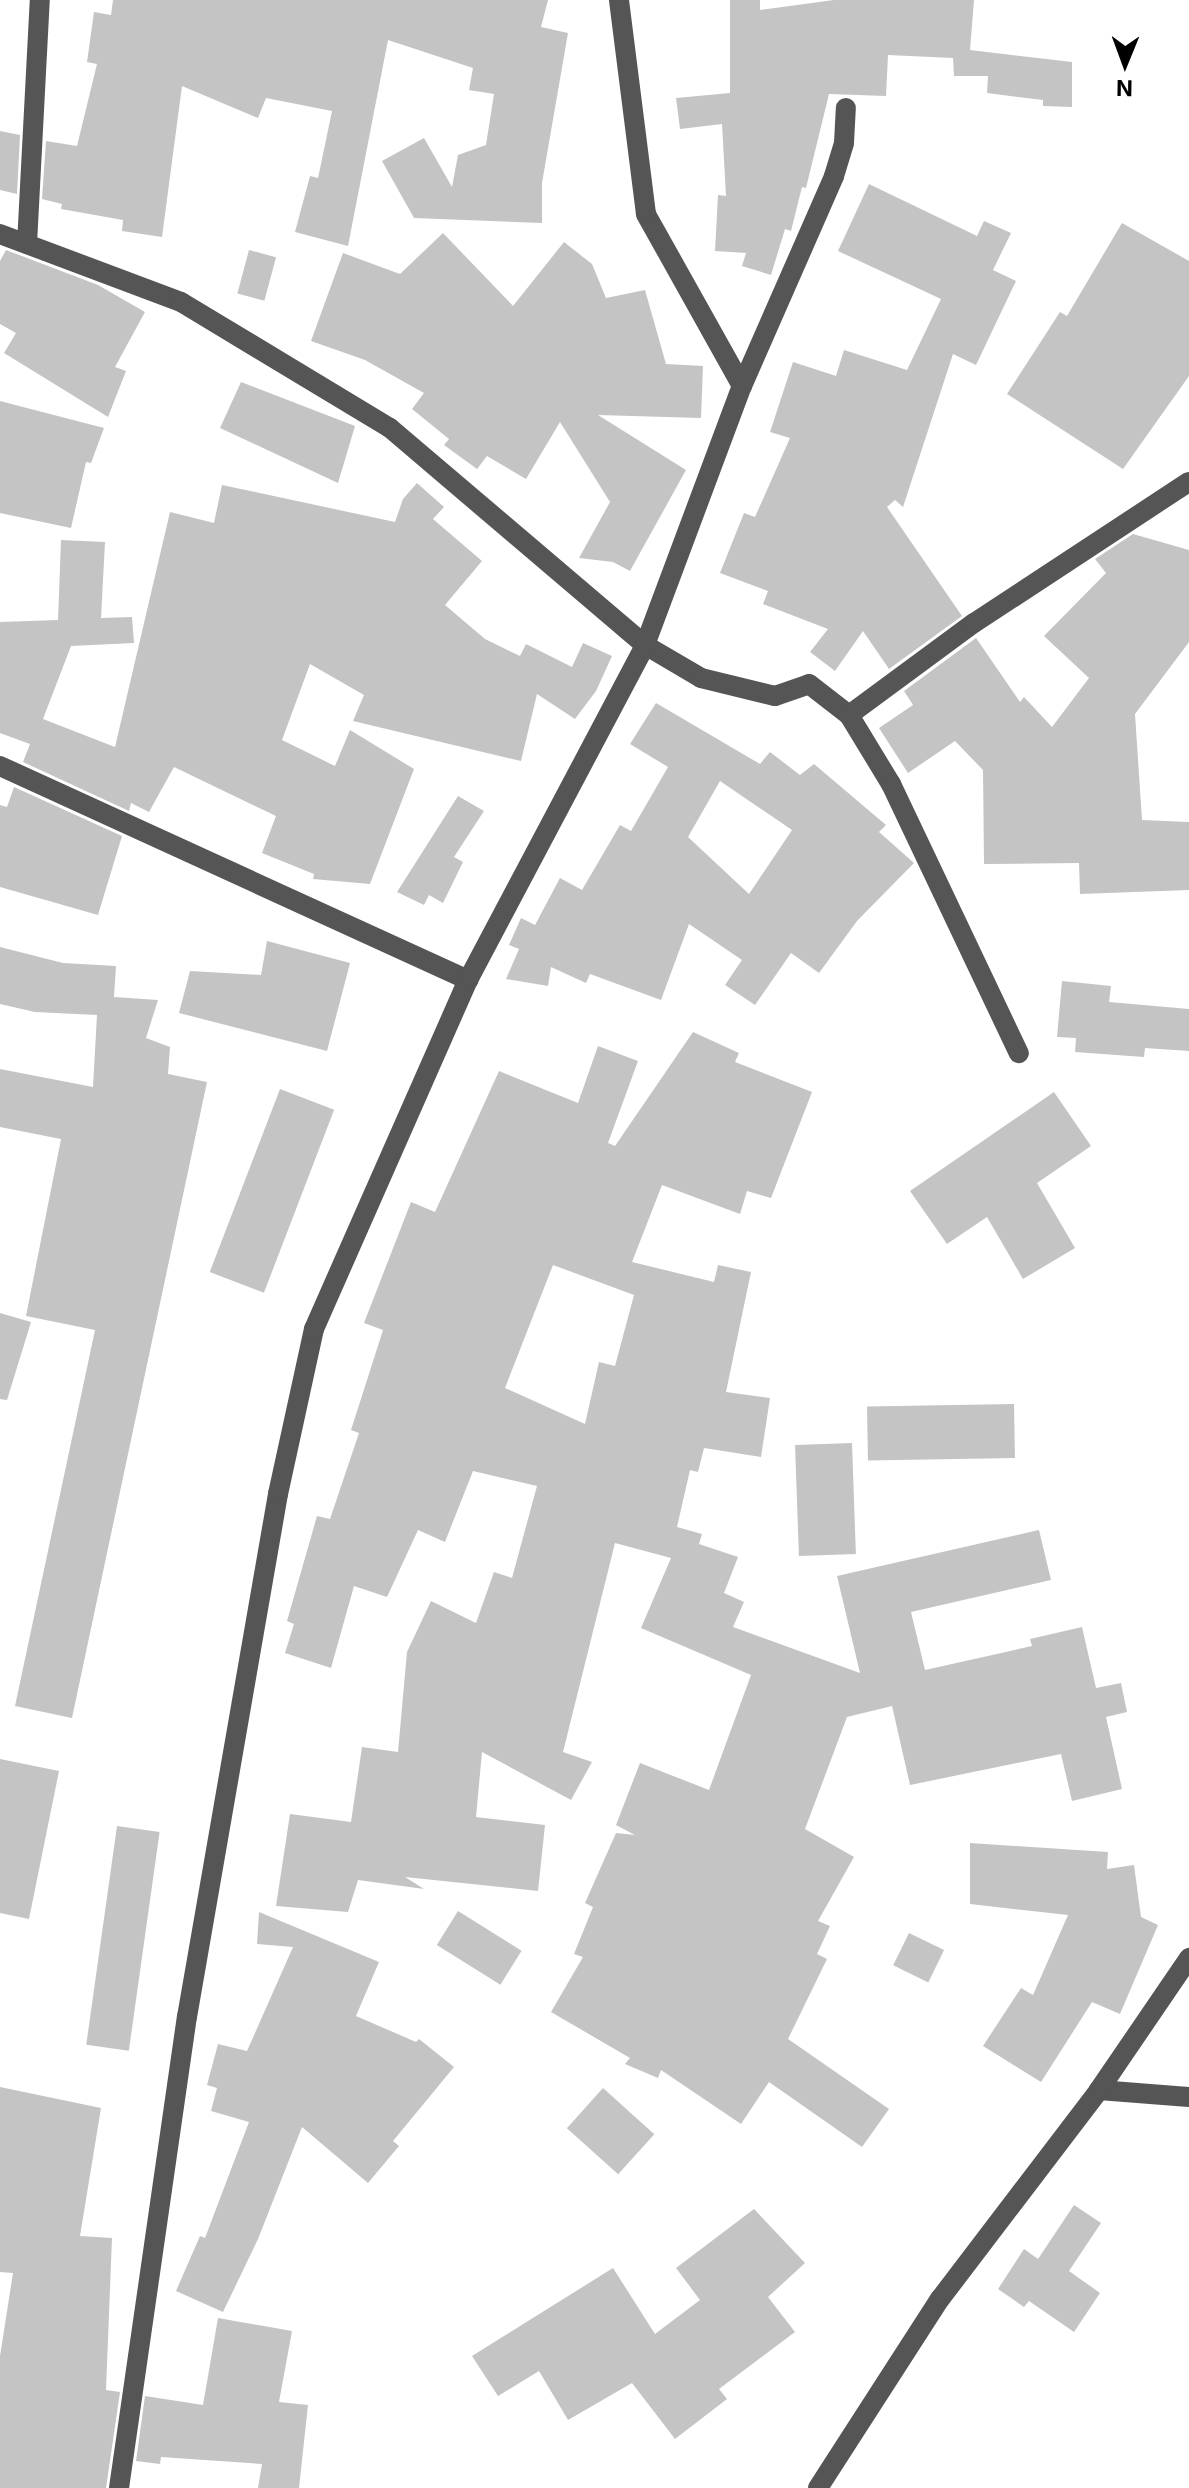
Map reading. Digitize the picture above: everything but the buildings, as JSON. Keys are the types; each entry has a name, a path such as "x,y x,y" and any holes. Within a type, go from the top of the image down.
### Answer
{"street":[{"path":"27,244 40,0"},
{"path":"619,0 646,214 742,386"},
{"path":"119,2488 187,2017 278,1494 314,1329 468,980 645,645 742,386 834,176 844,143 846,108"},
{"path":"0,234 181,302 390,428 645,645 716,682 775,696 809,684 849,715 891,784 1019,1053"},
{"path":"849,715 974,623 1189,482"},
{"path":"0,766 468,980"},
{"path":"818,2488 940,2299 1099,2090 1189,1958"},
{"path":"1099,2090 1189,2097"}]}
